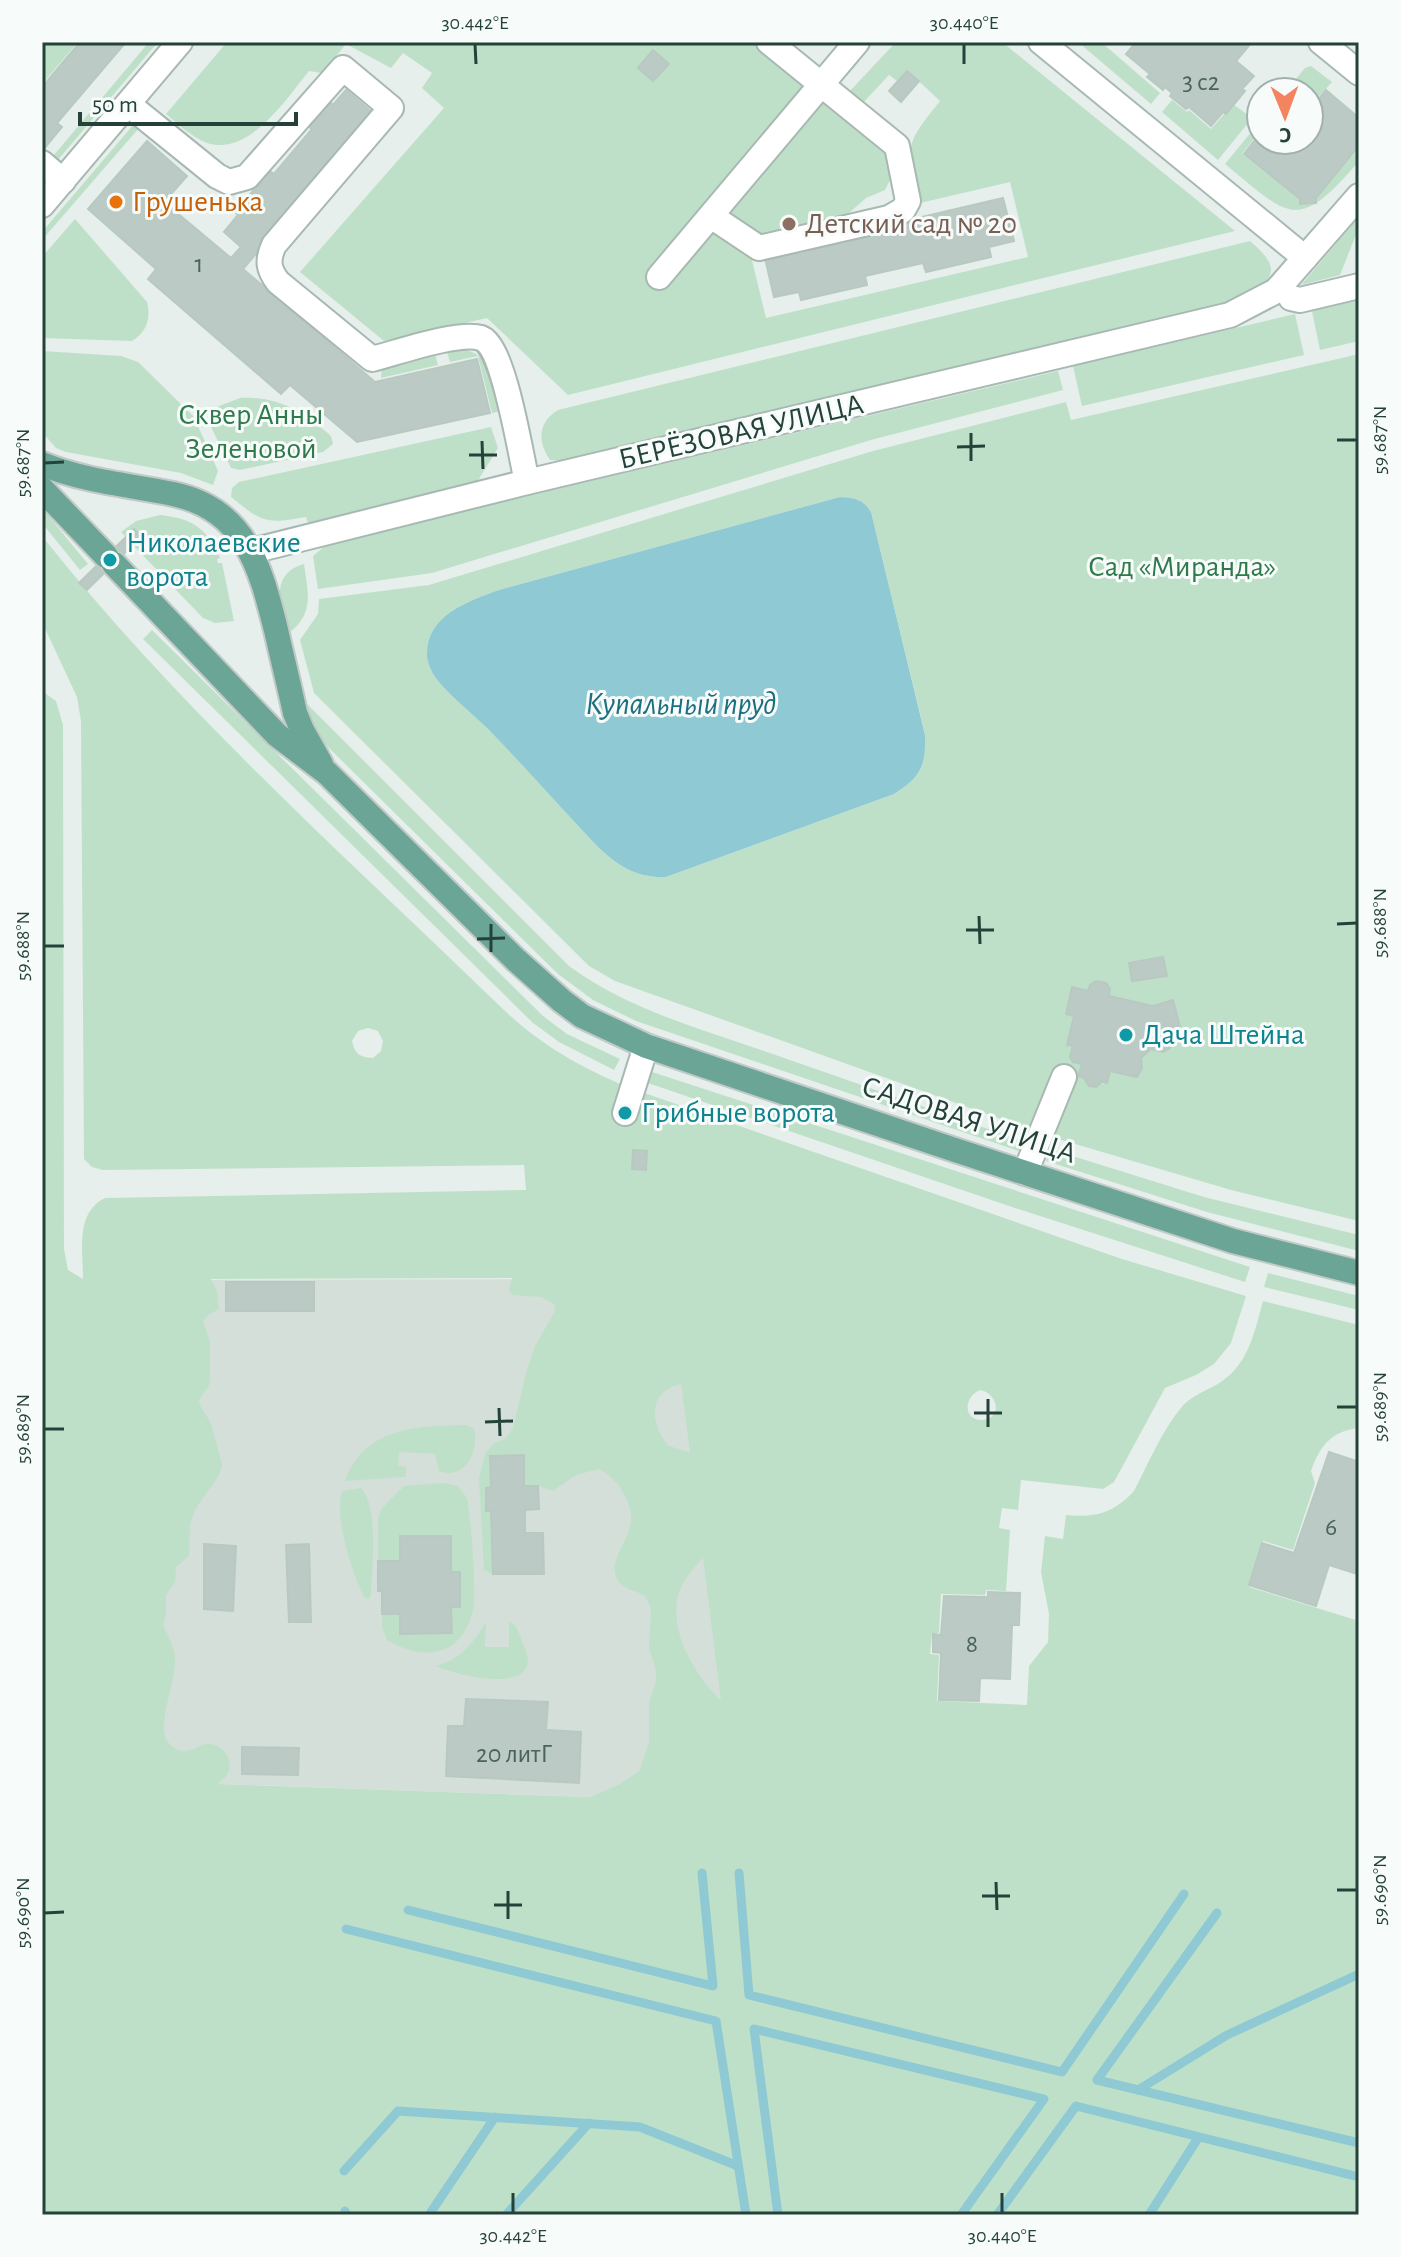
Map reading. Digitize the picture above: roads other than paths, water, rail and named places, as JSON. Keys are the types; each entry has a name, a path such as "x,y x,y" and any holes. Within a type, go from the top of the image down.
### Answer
{"main road":[{"name":"САДОВАЯ УЛИЦА","path":"42,464 88,478 188,498 224,517 241,534 252,551 267,594 295,713 312,751 327,773"},
{"name":"САДОВАЯ УЛИЦА","path":"42,489 277,735 327,773 516,960 562,1001 606,1029 646,1046 1233,1241 1359,1273"}],"street":[{"path":"42,205 180,42"},
{"path":"711,216 759,248 889,218 903,210 908,201 897,146 818,90 769,42"},
{"path":"659,277 857,42"},
{"path":"1041,42 1305,258"},
{"path":"1321,42 1359,73"},
{"path":"128,104 217,176 229,182 247,177 343,68 391,108 274,245 269,267 278,282 372,359 466,338 480,338 488,343 500,364 527,482"},
{"path":"42,163 63,181"},
{"name":"БЕРЁЗОВАЯ УЛИЦА","path":"252,551 527,482 1230,315 1276,291 1359,196"},
{"path":"1291,298 1300,300 1359,286"},
{"path":"625,1113 646,1046"},
{"path":"1025,1173 1064,1077"}],"water":[{"name":"Купальный пруд","path":"840,497 858,500 871,512 925,735 920,770 894,794 666,877 637,873 620,865 597,846 488,729 447,691 430,666 427,655 434,630 451,612 475,599"}],"waterway":[{"path":"408,1910 713,1986 702,1873"},
{"path":"739,1873 749,1995 1062,2072 1184,1894"},
{"path":"1217,1913 1097,2080 1359,2143"},
{"path":"346,1929 716,2021 746,2215"},
{"path":"1138,2090 1227,2035 1359,1974"},
{"path":"778,2215 754,2029 1044,2099 961,2215"},
{"path":"997,2215 1076,2106 1359,2177"},
{"path":"344,2171 398,2111 640,2127 738,2166"},
{"path":"433,2215 431,2212 495,2117"},
{"path":"506,2215 589,2123"},
{"path":"1149,2215 1198,2138"},
{"path":"345,2211 346,2215"}],"place":[{"name":"Грушенька","path":"116,202"},
{"name":"Детский сад № 20","path":"789,224"},
{"name":"Николаевские ворота","path":"110,560"},
{"name":"Дача Штейна","path":"1126,1035"},
{"name":"Грибные ворота","path":"625,1113"}],"park label":[{"name":"Сквер Анны Зеленовой","path":"251,432"},
{"name":"Сад «Миранда»","path":"1182,567"}]}
